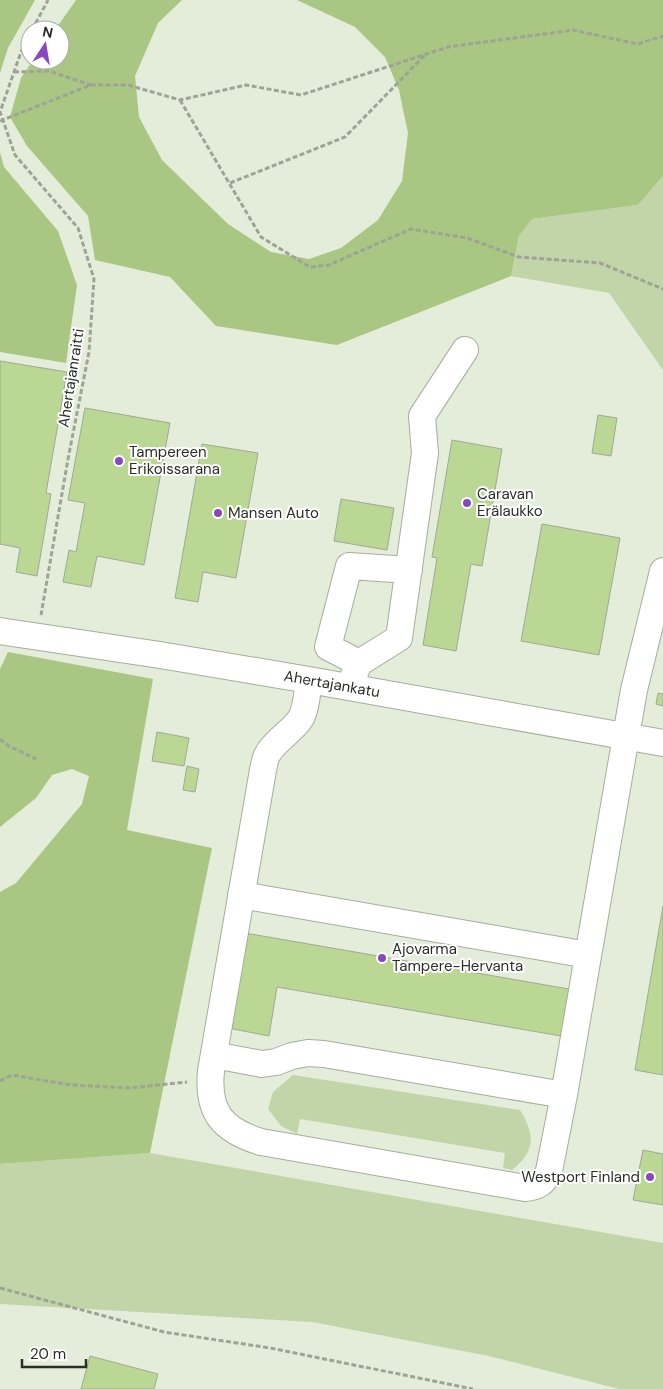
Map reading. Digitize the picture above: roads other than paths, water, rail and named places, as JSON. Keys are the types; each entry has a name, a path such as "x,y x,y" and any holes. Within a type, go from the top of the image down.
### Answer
{"street":[{"path":"349,687 360,663 399,638 425,453 422,416 465,350"},
{"path":"360,663 328,647 349,566 408,570"},
{"path":"309,680 302,717 266,756 212,1068 211,1100 218,1114 229,1128 243,1137 261,1142 525,1188 541,1184 546,1178 564,1095 634,690 663,572"},
{"name":"Ahertajankatu","path":"0,631 309,680 663,743"},
{"path":"241,895 588,955"},
{"path":"212,1068 276,1062 308,1053 324,1054 564,1095"}],"place":[{"name":"Tampereen Erikoissarana","path":"119,461"},
{"name":"Caravan Erälaukko","path":"467,503"},
{"name":"Mansen Auto","path":"218,513"},
{"name":"Ajovarma Tampere-Hervanta","path":"382,958"},
{"name":"Westport Finland","path":"650,1177"}]}
